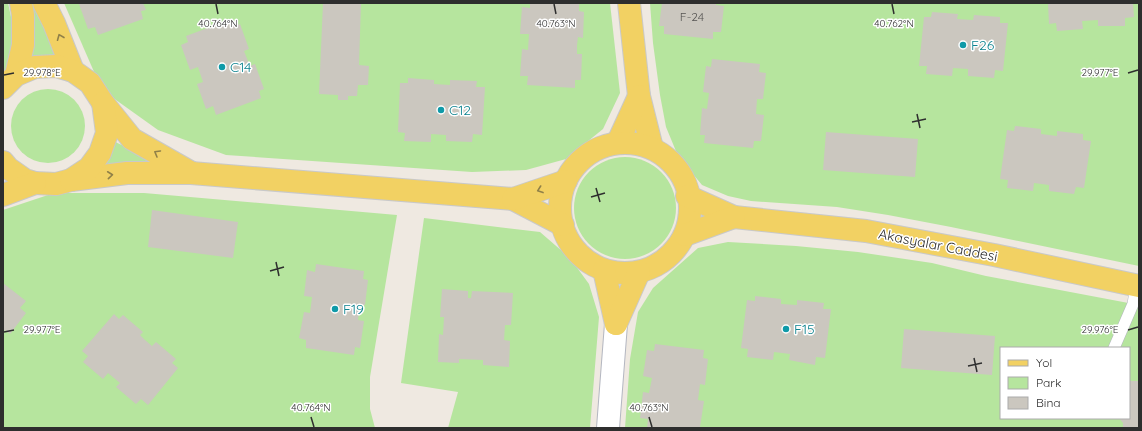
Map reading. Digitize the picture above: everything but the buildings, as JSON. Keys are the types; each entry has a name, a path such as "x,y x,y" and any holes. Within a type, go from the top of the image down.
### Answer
{"main road":[{"path":"10,82 23,45 23,16 21,3"},
{"path":"44,3 54,23 73,71"},
{"path":"629,3 639,96 652,148"},
{"path":"10,82 35,67 56,66 73,71 90,83 103,103 132,139 191,173"},
{"path":"618,142 639,96"},
{"path":"71,180 89,168 100,153 106,133 103,103"},
{"path":"618,142 637,143 652,148 664,155 680,174 688,196 689,215 685,236 678,246 664,260 639,272 622,273 604,270 581,255 571,243 563,225 561,201 566,180 579,162 588,154 608,144 618,142"},
{"path":"3,162 8,168 25,180 35,183 56,184 71,180 127,174 191,173 514,199 563,225"},
{"path":"514,199 566,180"},
{"path":"3,195 35,183"},
{"path":"688,196 734,218"},
{"path":"685,236 734,218"},
{"name":"Akasyalar Caddesi","path":"734,218 866,231 994,255 1138,286"},
{"path":"604,270 616,324"},
{"path":"616,324 639,272"}],"street":[{"path":"608,428 616,324"}],"lane":[{"path":"1114,347 1133,304 1138,286"}],"green space":[{"path":"3,3 8,3 13,26 11,62 3,80"},
{"path":"29,3 36,3 61,63 28,63"},
{"path":"64,3 610,3 620,93 603,129 566,159 526,170 472,172 226,155 158,130 102,90"},
{"path":"650,3 1139,3 1139,266 888,215 837,207 751,201 728,196 702,185 678,156 666,127 653,43"},
{"path":"48,89 62,92 74,100 82,112 85,126 82,140 74,152 62,160 48,163 34,160 22,152 14,140 11,126 14,112 22,100 34,92"},
{"path":"109,139 170,168 100,167"},
{"path":"625,157 635,158 654,165 668,179 675,198 675,218 668,237 654,251 635,258 625,259 615,258 596,251 582,237 575,218 574,208 575,198 582,179 596,165 615,158"},
{"path":"54,193 144,193 397,215 370,377 370,409 375,428 3,428 3,210"},
{"path":"424,218 540,232 570,258 589,284 599,317 590,428 448,428 458,392 401,383"},
{"path":"728,242 796,246 858,252 932,263 986,276 1139,305 1139,428 625,428 630,359 638,312 653,288 698,248"}],"place":[{"name":"F26","path":"963,45"},
{"name":"C14","path":"222,67"},
{"name":"C12","path":"441,110"},
{"name":"F19","path":"335,309"},
{"name":"F15","path":"786,329"}]}
